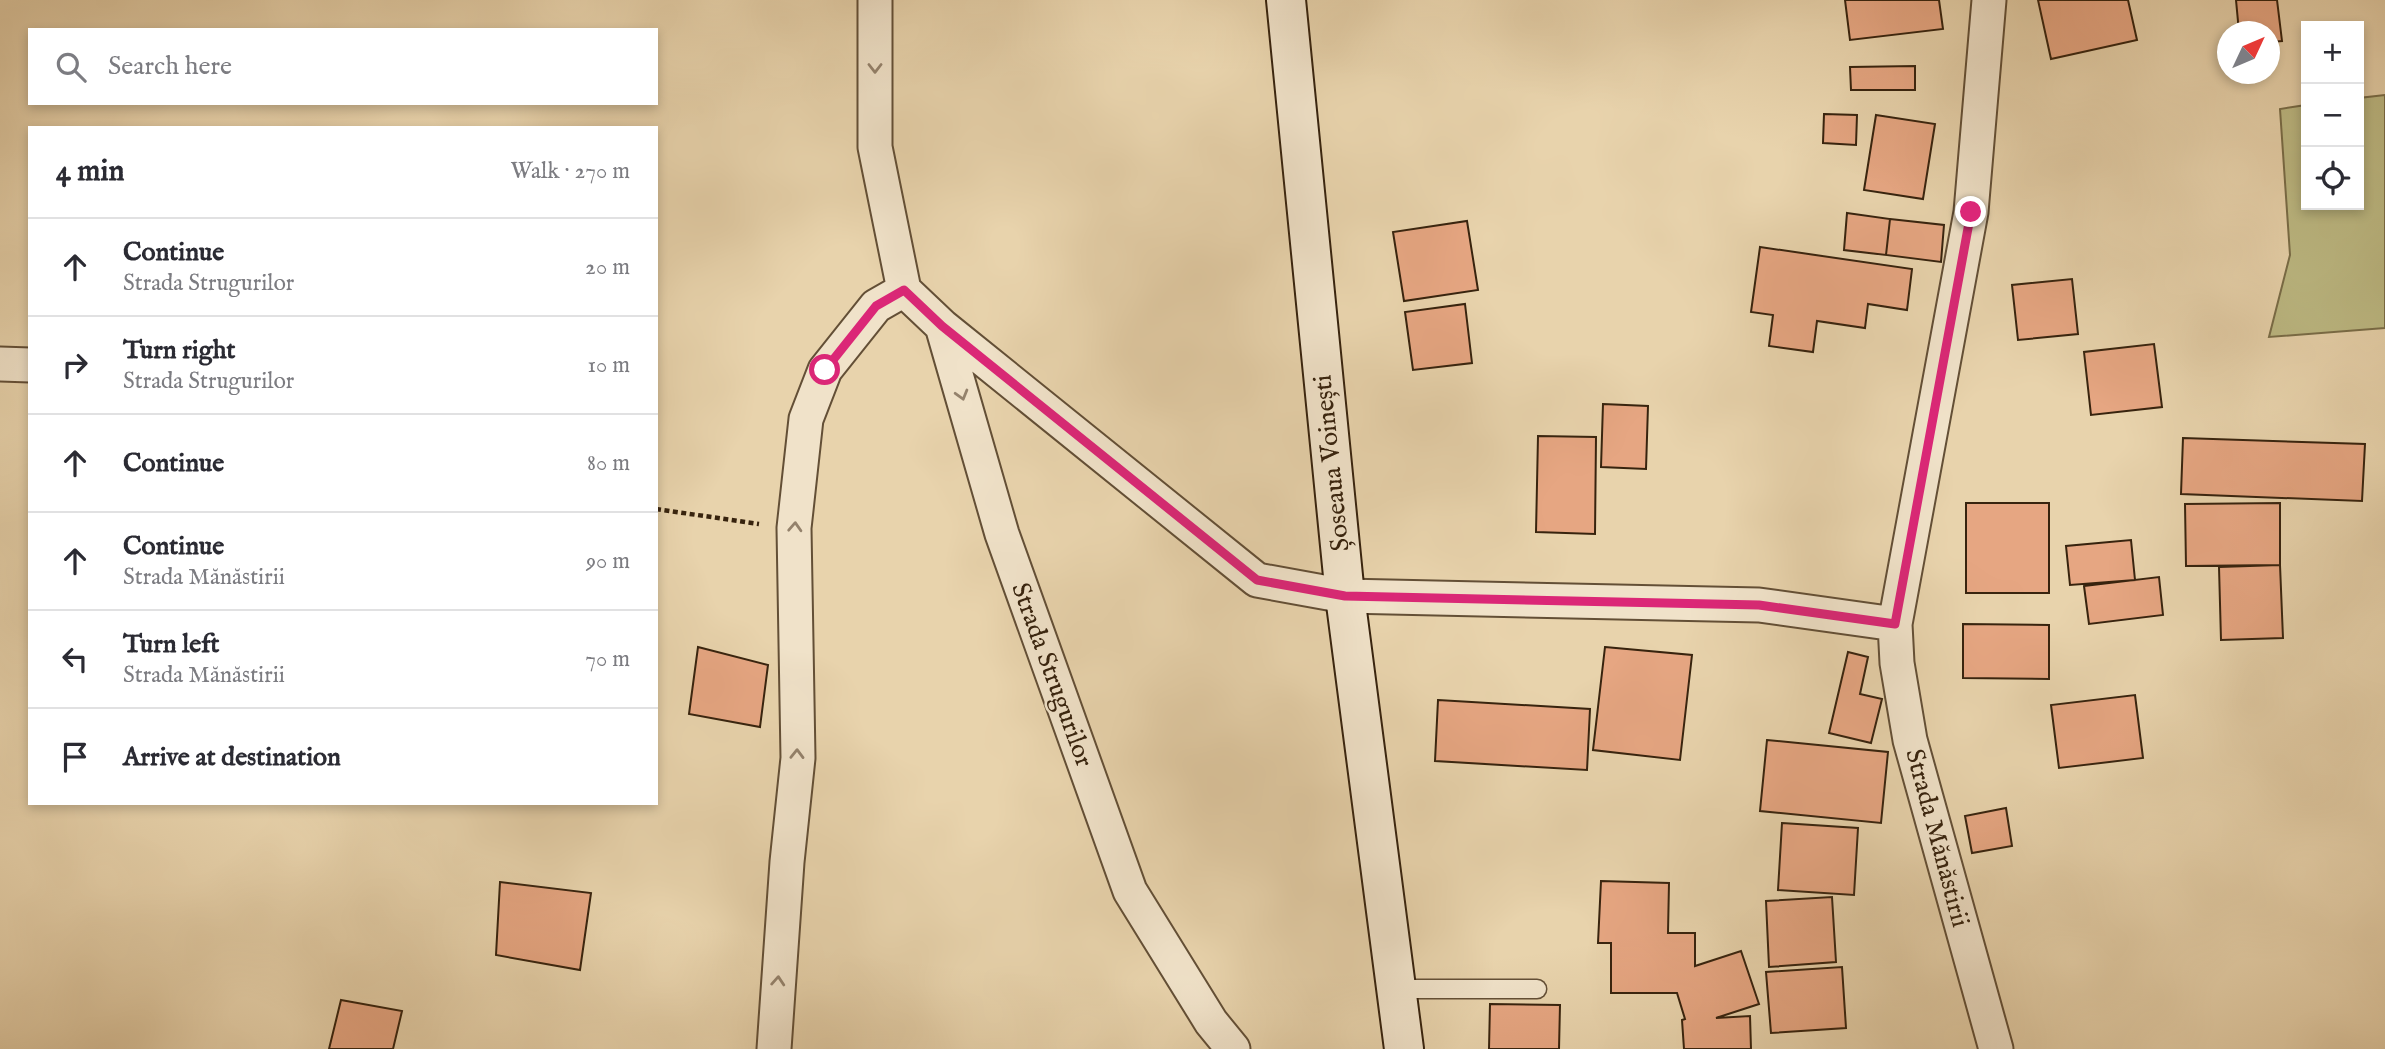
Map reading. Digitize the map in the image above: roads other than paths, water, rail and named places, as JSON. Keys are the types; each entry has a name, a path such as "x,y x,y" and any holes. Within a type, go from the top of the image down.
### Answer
{"main road":[{"name":"Șoseaua Voinești","path":"1286,0 1345,596 1399,989 1404,1049"}],"street":[{"path":"876,0 875,146 904,290 942,326 1257,580 1345,596 1759,605 1895,624"},
{"name":"Strada Mănăstirii","path":"1989,0 1971,212 1895,624 1910,740 1996,1049"},
{"path":"774,1049 786,862 798,758 794,528 806,419 825,370 876,306 904,290"},
{"name":"Strada Strugurilor","path":"942,326 1002,534 1130,891 1211,1022 1233,1049"},
{"path":"0,365 28,365"}],"lane":[{"path":"1399,989 1537,989"}]}
